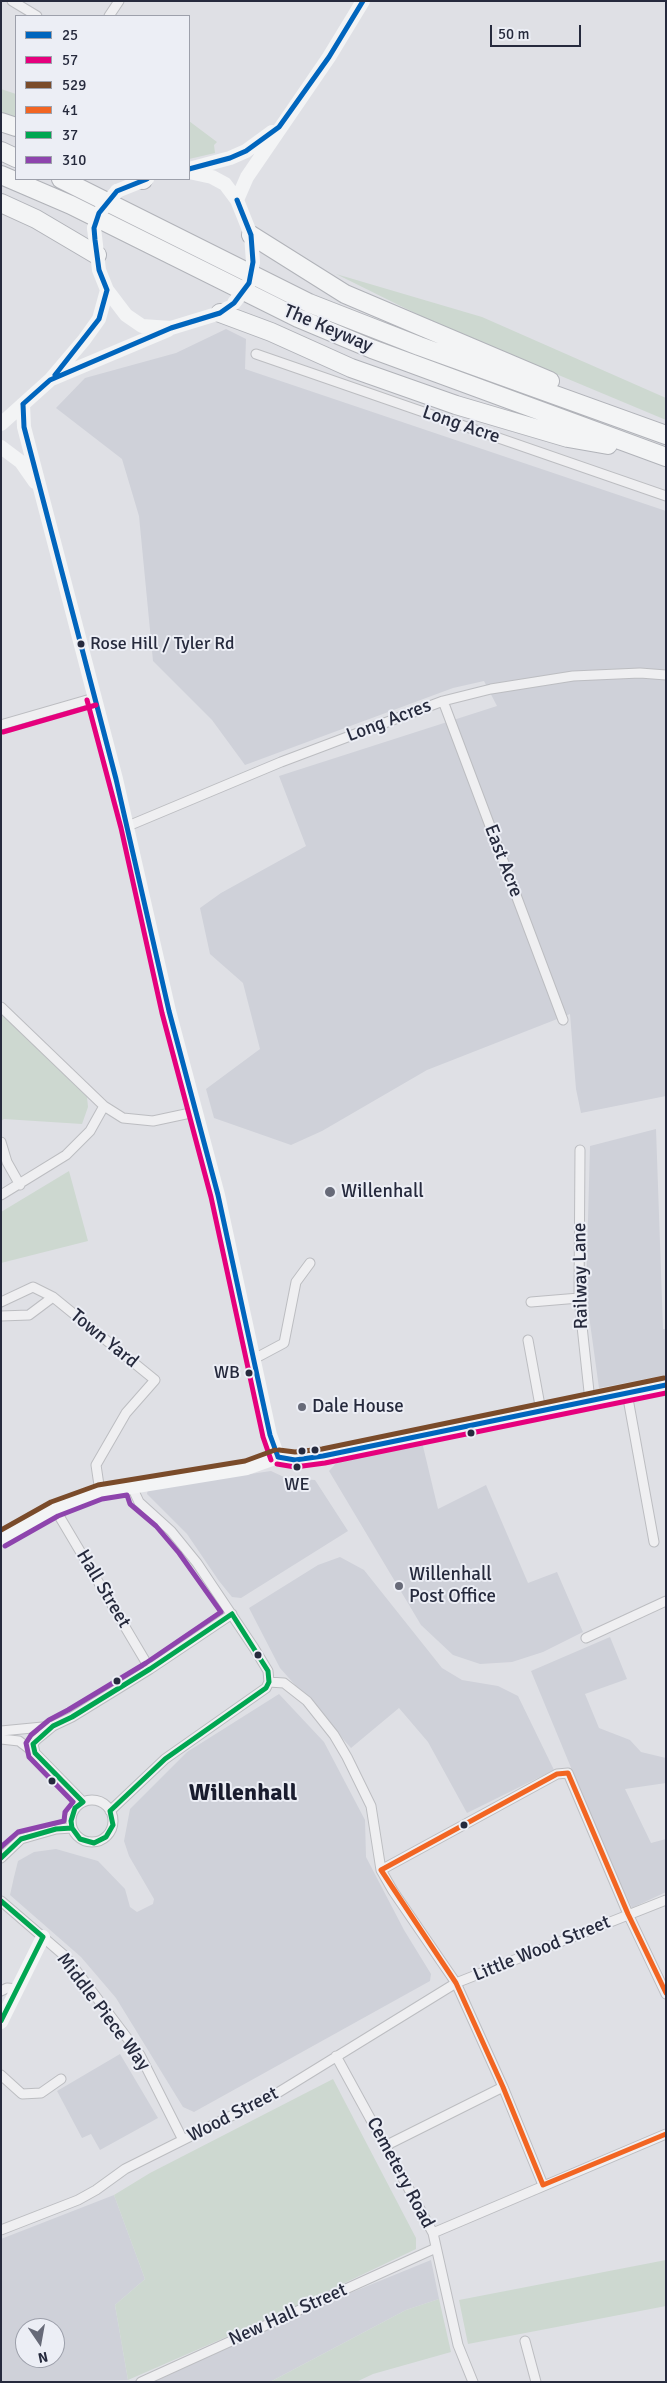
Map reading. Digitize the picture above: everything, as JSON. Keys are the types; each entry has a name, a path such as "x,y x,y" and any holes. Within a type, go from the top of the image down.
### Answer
{"highway":[{"path":"1,122 15,127"},
{"path":"1,151 15,158"},
{"name":"The Keyway","path":"1,175 71,205 298,318 372,349 662,455"},
{"name":"The Keyway","path":"63,180 309,303 418,346 666,435"},
{"path":"1,203 36,219 97,255"},
{"path":"251,235 345,294 554,383 648,428"},
{"path":"227,308 264,329 351,368 456,405 568,438 662,455"}],"main road":[{"path":"237,200 247,178 279,127 329,57 363,1"},
{"path":"190,171 246,151 279,127"},
{"path":"50,380 171,328 227,308 249,283 253,262 251,235 237,200 225,184 212,177 190,171"},
{"path":"141,180 117,191 99,213 94,228 99,270 107,290 126,315 142,326 171,328"},
{"path":"1,424 50,380 99,319 107,290"},
{"path":"23,404 24,427 128,826 161,977 218,1195 270,1435 278,1457"},
{"path":"1,447 21,462 43,496"},
{"path":"1,1539 55,1508 100,1492 247,1468 278,1457 295,1460 323,1456 666,1385"},
{"path":"1,2022 43,1938"}],"street":[{"path":"12,1 35,15"},
{"path":"110,15 119,1"},
{"name":"Long Acre","path":"256,354 666,496"},
{"name":"Long Acres","path":"128,826 281,762 443,701 491,689 573,676 640,673 666,675"},
{"path":"1,725 94,698"},
{"name":"East Acre","path":"443,701 563,1020"},
{"path":"1,1007 104,1106 123,1118 153,1122 195,1112"},
{"path":"1,1195 66,1155 90,1131 104,1106"},
{"path":"1,1142 7,1162 20,1184"},
{"name":"Railway Lane","path":"580,1150 579,1298 590,1401"},
{"path":"254,1359 284,1343 296,1282 310,1263"},
{"name":"Town Yard","path":"1,1302 33,1287 53,1297 155,1380 126,1413 96,1465 100,1492"},
{"name":"Town Yard","path":"1,1316 29,1315 53,1297"},
{"path":"531,1302 579,1298"},
{"path":"528,1340 541,1411"},
{"path":"627,1393 654,1542"},
{"path":"110,1811 165,1759 266,1688 269,1682 268,1671 197,1563 171,1531 136,1499 132,1487"},
{"name":"Hall Street","path":"55,1508 150,1669"},
{"path":"586,1638 666,1602"},
{"path":"35,1753 33,1744 54,1726 150,1669 232,1614"},
{"path":"269,1682 284,1683 307,1701 334,1735 371,1806 381,1870 393,1891 456,1983 503,2087 543,2185"},
{"path":"1,1731 54,1726"},
{"path":"1,1739 19,1741 35,1753 83,1802"},
{"path":"381,1870 557,1774 568,1773 628,1914 666,1994"},
{"path":"91,1800 99,1802 110,1811 113,1825 106,1837 100,1841 94,1843 80,1839 72,1828 72,1815 83,1802 91,1800"},
{"path":"1,1858 21,1839 56,1829 72,1828"},
{"name":"Little Wood Street","path":"456,1983 666,1900"},
{"name":"Middle Piece Way","path":"1,1901 66,1957 140,2055 183,2140"},
{"name":"Wood Street","path":"1,2230 78,2200 125,2169 280,2092 456,1983"},
{"path":"1,1991 7,1988 18,1989"},
{"name":"Cemetery Road","path":"336,2056 433,2233 458,2345 473,2382"},
{"path":"1,2075 22,2094 41,2093 61,2079"},
{"path":"385,2146 503,2087"},
{"path":"433,2233 666,2134"},
{"name":"New Hall Street","path":"141,2382 436,2248"},
{"path":"525,2340 536,2382"}],"shaded area":[{"path":"1,89 15,94 15,121 1,116"},
{"path":"190,122 217,142 214,145 215,153 190,159"},
{"path":"336,274 482,317 666,398 666,420 439,325"},
{"path":"226,329 246,339 245,369 666,511 666,1096 581,1113 576,1089 570,1014 427,1070 322,1131 291,1145 214,1118 206,1089 260,1049 243,983 210,954 200,908 221,893 306,846 279,776 497,706 484,681 453,688 245,765 212,720 153,661 139,516 122,459 56,408 85,378 176,353"},
{"path":"1,1013 87,1097 88,1107 82,1124 4,1119 1,1121"},
{"path":"656,1129 663,1329 666,1329 666,1375 599,1388 586,1294 590,1146"},
{"path":"69,1171 88,1241 1,1263 1,1212"},
{"path":"422,1442 438,1509 486,1485 528,1583 557,1572 583,1632 543,1652 512,1662 480,1664 453,1655 421,1625 329,1471 339,1460"},
{"path":"271,1471 286,1478 315,1480 348,1531 241,1598 232,1597 187,1534 147,1494 148,1489"},
{"path":"340,1557 364,1570 442,1668 462,1680 498,1686 518,1696 554,1770 467,1813 428,1742 399,1708 351,1748 280,1668 249,1608 318,1565"},
{"path":"610,1637 627,1679 585,1694 599,1728 630,1740 641,1752 666,1758 666,1783 625,1789 651,1843 666,1839 666,1892 632,1908 608,1857 531,1671"},
{"path":"279,1694 324,1742 365,1820 366,1857 404,1930 431,1974 430,1981 194,2112 183,2107 116,1998 81,1957 10,1895 18,1861 34,1852 56,1849 98,1861 125,1889 130,1907 137,1912 153,1904 154,1899 129,1856 124,1841 130,1809 187,1752"},
{"path":"120,2054 158,2118 100,2150 91,2134 82,2138 57,2091"},
{"path":"333,2079 416,2238 416,2249 288,2310 128,2380 115,2305 145,2279 114,2195 150,2173"},
{"path":"114,2195 145,2279 115,2305 128,2380 1,2382 1,2239"},
{"path":"431,2260 439,2299 406,2310 270,2382 132,2382"},
{"path":"666,2260 666,2306 468,2344 459,2300"},
{"path":"439,2299 451,2352 373,2374 356,2382 270,2382 406,2310"}],"transit line":[{"name":"25","path":"190,169 230,158 246,151 279,127 329,57 363,1"},
{"name":"25","path":"107,290 99,270 95,240 94,228 99,213 117,191 144,180"},
{"name":"25","path":"23,404 50,380 171,328 220,313 234,303 249,283 253,262 251,235 237,200"},
{"name":"25","path":"55,375 99,319 107,290"},
{"name":"25","path":"23,404 24,427 116,779 169,1011 218,1195 270,1435 278,1457"},
{"name":"57","path":"87,700 121,828 162,1013 211,1197 263,1437 271,1460"},
{"name":"57","path":"3,732 96,705"},
{"name":"529","path":"279,1450 295,1452 322,1449 664,1378"},
{"name":"25","path":"278,1457 295,1460 323,1456 666,1385"},
{"name":"57","path":"277,1464 295,1467 325,1463 666,1393"},
{"name":"529","path":"1,1530 51,1502 98,1485 245,1461 275,1450"},
{"name":"310","path":"1,1847 18,1832 64,1821 65,1812 73,1802 29,1757 26,1743 31,1735 49,1720 146,1663 221,1612 179,1553 156,1526 130,1504 127,1495 102,1499 58,1516 5,1546"},
{"name":"37","path":"232,1614 268,1671 269,1682 266,1688 165,1759 110,1811 113,1825 106,1837 94,1843 80,1839 72,1828 71,1821 75,1808 83,1802 35,1753 33,1744 53,1726 72,1717 150,1669 232,1614"},
{"name":"41","path":"666,1993 628,1914 568,1773 557,1774 381,1870 456,1983 503,2087 543,2185 666,2134"},
{"name":"37","path":"1,1858 21,1839 56,1829 72,1828"},
{"name":"37","path":"1,1901 43,1937 1,2021"}],"place":[{"name":"Rose Hill / Tyler Rd","path":"81,644"},
{"name":"Willenhall","path":"330,1192"},
{"name":"WB","path":"249,1373"},
{"name":"Dale House","path":"302,1407"},
{"name":"WE","path":"297,1467"},
{"name":"Willenhall Post Office","path":"399,1586"}],"district":[{"name":"Willenhall","path":"243,1794"}]}
